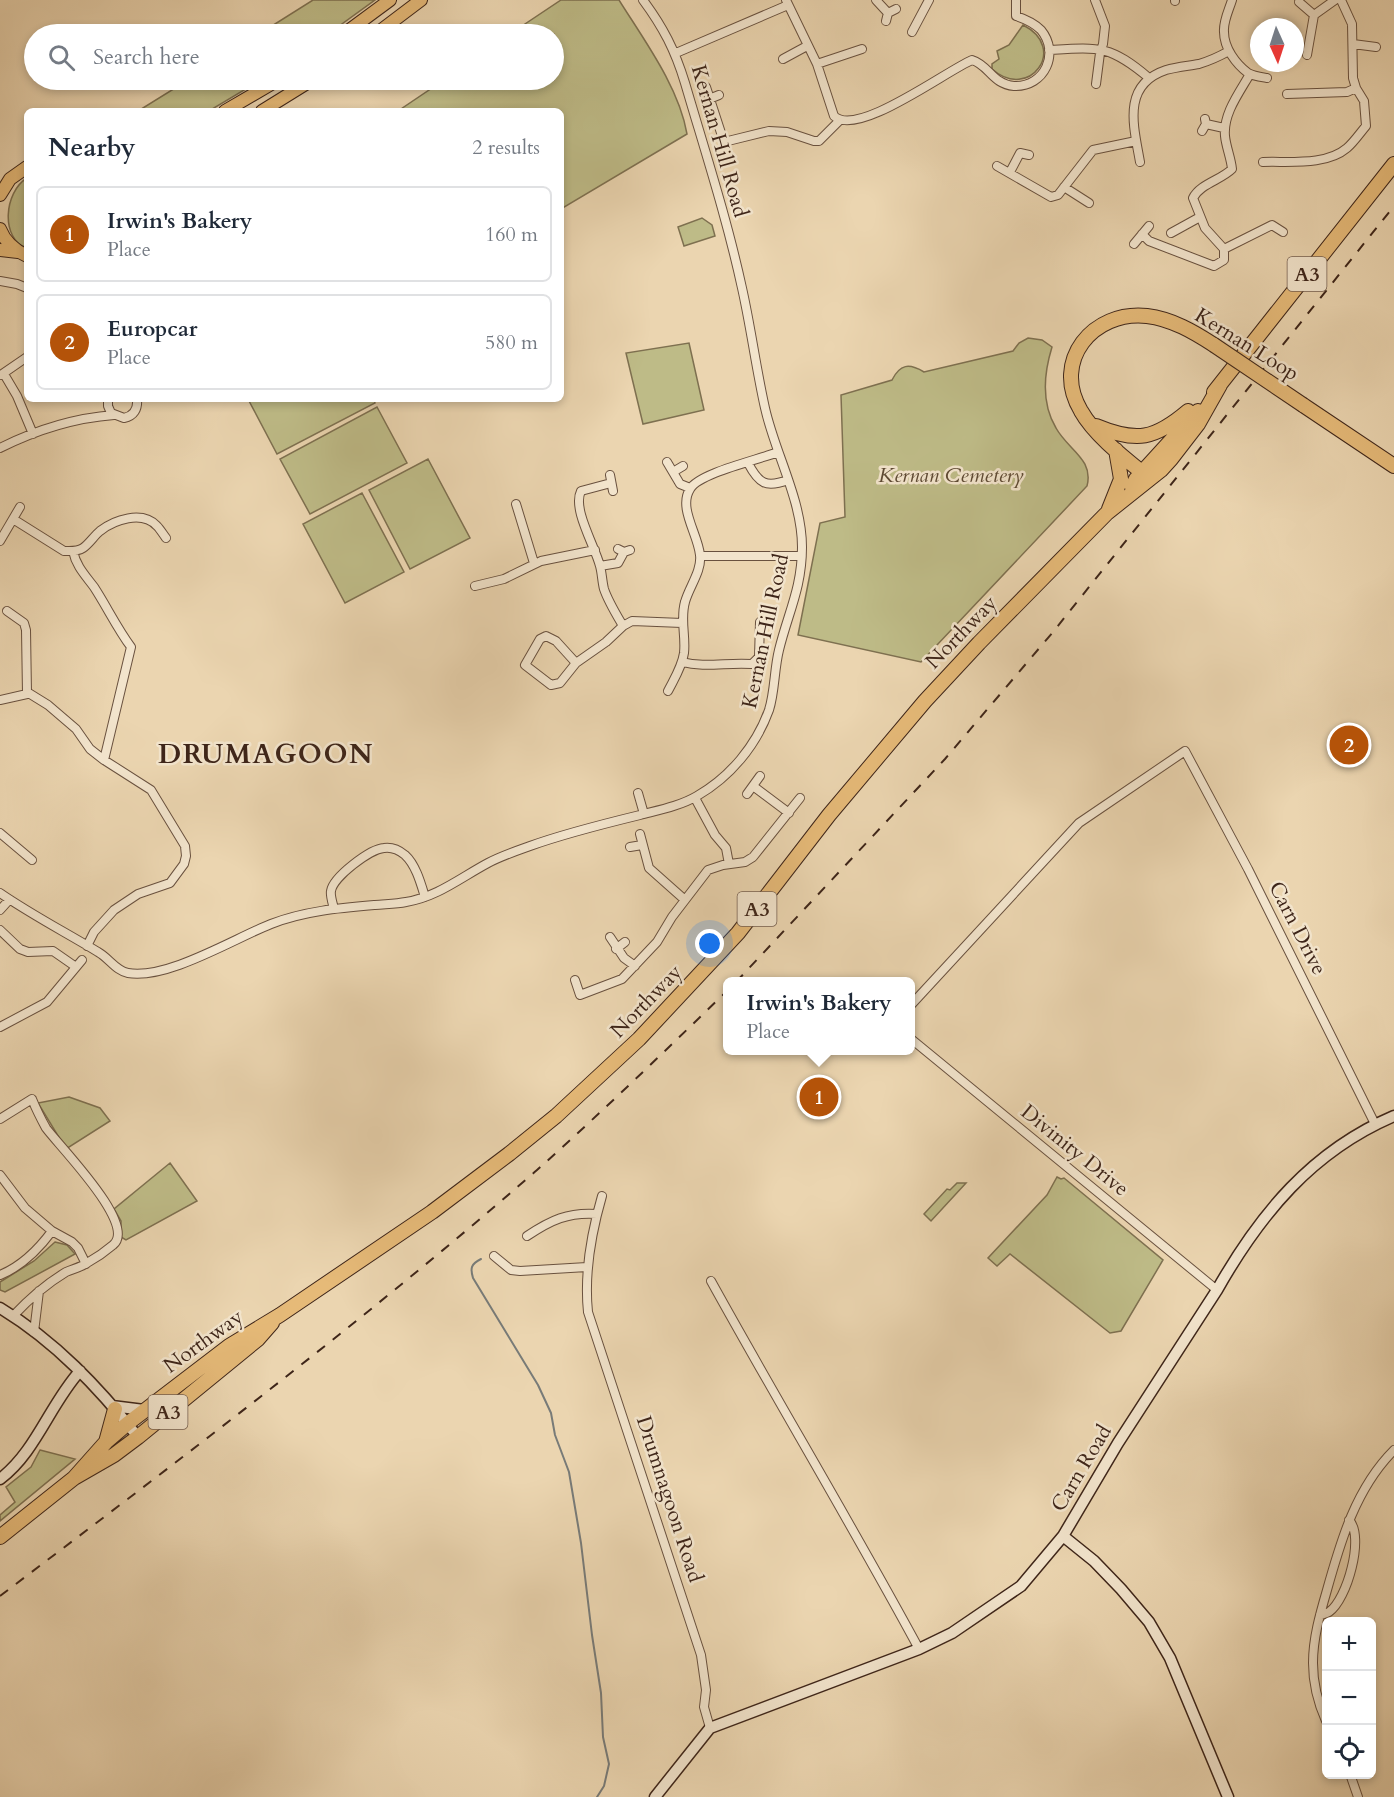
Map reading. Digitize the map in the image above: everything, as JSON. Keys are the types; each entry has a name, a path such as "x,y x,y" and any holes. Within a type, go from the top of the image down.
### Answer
{"highway":[{"name":"Northway","path":"0,1537 74,1478 114,1455 133,1431 144,1410 229,1346 280,1315 441,1206 510,1154 639,1039 738,933 829,815 925,701 1107,513 1129,494 1136,479 1147,476 1394,164"},
{"name":"Kernan Loop","path":"1147,476 1116,450 1089,422 1075,400 1071,384 1071,368 1084,339 1095,328 1108,321 1125,317 1147,316 1194,332 1394,466"},
{"name":"Northway","path":"1147,476 1207,408 1220,385"},
{"name":"A3","path":"1089,422 1128,437 1157,433 1169,428 1220,385"},
{"path":"1107,513 1121,479 1116,450"},
{"name":"Northway","path":"74,1478 106,1442 133,1431 258,1339 280,1315"},
{"path":"106,1442 113,1408"}],"main road":[{"path":"358,24 390,0"},
{"path":"389,24 421,0"},
{"path":"230,108 260,90"},
{"path":"267,108 296,90"},
{"path":"0,195 10,179 24,169"},
{"path":"0,229 8,243 23,254"},
{"path":"0,250 23,254"},
{"name":"Carn Road","path":"710,1728 952,1634 1022,1586 1063,1536 1118,1443 1232,1265 1265,1218 1295,1184 1330,1152 1375,1124 1394,1116"},
{"path":"0,1308 61,1353 133,1431"},
{"path":"0,1479 22,1457 61,1394 80,1371"},
{"path":"113,1408 144,1410"},
{"path":"1063,1536 1121,1589 1149,1622 1170,1658 1228,1797"},
{"path":"655,1797 710,1728"}],"street":[{"name":"Kernan Hill Road","path":"334,909 404,903 425,897 445,889 490,862 517,851 579,831 673,807 695,798 735,767 751,747 768,713 774,692 779,651 795,601 800,576 800,528 788,480 765,409 739,273 676,53 659,21 643,0"},
{"path":"876,0 887,17 896,9"},
{"path":"912,32 930,0"},
{"path":"676,53 787,2 817,64 834,116 840,121 850,122 892,106 959,65 972,60 980,62 992,77 1000,82 1012,86 1033,83 1047,68 1049,50 1047,40 1040,29 1016,16 1016,0"},
{"path":"1095,0 1105,26 1096,84"},
{"path":"1232,0 1224,32 1229,51 1232,57 1250,74 1267,78"},
{"path":"1307,54 1314,15 1335,0"},
{"path":"1263,162 1296,160 1319,162 1347,149 1366,126 1364,101 1353,78 1352,24 1341,0"},
{"path":"1299,2 1314,15"},
{"path":"1353,44 1376,47"},
{"path":"783,59 807,46"},
{"path":"817,64 862,49"},
{"path":"1049,50 1102,49 1120,56 1149,78"},
{"path":"1140,162 1134,127 1134,98 1149,78 1166,70 1202,63 1229,51"},
{"path":"1142,234 1149,241 1214,266 1224,260 1224,249 1205,228 1192,198 1196,192 1224,177 1232,169 1224,128 1226,118 1250,74"},
{"path":"706,87 723,139 728,141 770,130 819,141 840,121"},
{"path":"1287,94 1347,92 1356,88"},
{"path":"709,99 719,95"},
{"path":"1204,125 1224,128"},
{"path":"997,166 1051,197 1058,195 1092,150 1136,141"},
{"path":"1010,172 1020,153 1029,155"},
{"path":"1064,187 1089,203"},
{"path":"1171,233 1200,217"},
{"path":"1224,249 1272,225 1283,232"},
{"path":"1134,244 1149,226"},
{"path":"0,281 24,287"},
{"path":"24,359 2,375 17,396 33,434"},
{"path":"88,417 108,402 114,415"},
{"path":"0,448 33,434 88,417 114,415 124,418 133,414 138,402"},
{"path":"668,691 682,662 684,604 701,556 685,503 690,488 700,478 778,452"},
{"path":"667,462 680,484 690,488"},
{"path":"748,463 754,474 768,484 774,485 788,480"},
{"path":"673,472 683,466"},
{"path":"611,483 579,493 578,503 600,566 604,589 623,626"},
{"path":"516,504 515,515 534,563"},
{"path":"0,541 20,507"},
{"path":"13,519 64,551 83,548 112,522 130,519 145,518 156,525 166,538"},
{"path":"475,586 504,579 534,563 594,550"},
{"path":"73,551 76,563 131,647 104,760"},
{"path":"600,566 618,563 624,551"},
{"path":"701,556 801,556"},
{"path":"7,611 24,623 26,630 27,692"},
{"path":"576,663 556,641 546,636 540,639 525,665 551,685 560,683 576,663 632,621 682,623"},
{"path":"682,662 699,666 723,663 752,664 759,657 760,622 769,622"},
{"path":"27,692 48,705 76,729 90,749 151,790 185,846 184,864 170,883 138,894 114,910 94,932 87,946"},
{"path":"0,700 27,694 27,692"},
{"name":"Carn Drive","path":"915,1001 1079,823 1185,751 1248,869 1375,1124"},
{"path":"747,794 760,776"},
{"path":"753,786 789,813"},
{"path":"638,792 644,814"},
{"path":"695,798 715,835 726,848 729,864"},
{"path":"575,980 580,995 622,979 657,942 708,870 745,862 753,858 800,798"},
{"path":"0,833 32,860"},
{"path":"640,834 649,868 685,900"},
{"path":"630,847 642,845"},
{"path":"0,893 37,918 105,957 126,973 150,972 180,965 274,923 308,913 334,909 331,891 334,883 369,853 382,848 393,848 406,856 415,870 425,897"},
{"path":"0,910 9,900"},
{"path":"0,930 20,949 28,952 53,951 76,967"},
{"path":"610,938 616,949 634,966"},
{"path":"616,949 625,942"},
{"path":"0,1026 46,1002 82,960"},
{"name":"Divinity Drive","path":"915,1042 1218,1290"},
{"path":"0,1119 32,1099 45,1126 93,1184 110,1210 117,1222 119,1234 116,1243 86,1264 67,1272 39,1291 13,1316"},
{"path":"0,1175 25,1208 52,1231 78,1248 86,1264"},
{"name":"Drumnagoon Road","path":"602,1196 587,1267 586,1299 592,1328 701,1655 706,1690 704,1707 710,1728"},
{"path":"527,1236 551,1221 571,1215 597,1214"},
{"path":"0,1275 37,1251 52,1231"},
{"path":"495,1256 511,1270 587,1267"},
{"path":"711,1281 800,1440 867,1552 919,1648"},
{"path":"34,1332 39,1291"},
{"path":"1322,1708 1313,1665 1320,1616 1349,1520 1371,1477 1394,1450"},
{"path":"1320,1616 1331,1611 1348,1580 1356,1538 1353,1524 1349,1520"},
{"path":"1352,1779 1358,1797"}],"green space":[{"path":"313,0 375,0 342,24 275,24"},
{"path":"561,0 619,0 669,81 683,116 687,134 564,207 564,108 402,108 429,90 564,90 564,24 525,24"},
{"path":"1023,25 1036,35 1043,46 1043,58 1039,68 1030,76 1019,79 1006,78 992,69 992,64 999,59 997,51 1009,45"},
{"path":"172,90 244,90 214,108 143,108"},
{"path":"24,181 24,246 12,235 8,215 10,204 19,185"},
{"path":"702,218 712,225 715,236 684,246 678,227"},
{"name":"Kernan Cemetery","path":"1028,338 1042,340 1052,347 1045,388 1048,408 1061,436 1079,455 1087,469 1087,486 921,662 798,635 820,523 845,517 841,395 892,380 898,371 905,367 914,367 924,372 1013,351 1019,343"},
{"path":"689,343 704,410 643,424 626,353"},
{"path":"250,402 374,402 375,403 277,454"},
{"path":"377,407 407,463 310,514 280,459"},
{"path":"428,459 470,538 410,569 369,490"},
{"path":"362,493 404,572 345,603 303,524"},
{"path":"69,1097 100,1108 110,1121 66,1149 38,1103"},
{"path":"170,1163 197,1201 126,1240 121,1237 121,1221 114,1209"},
{"path":"1057,1177 1064,1178 1163,1260 1121,1331 1110,1333 1010,1254 997,1266 988,1258 1047,1195"},
{"path":"957,1183 966,1183 931,1221 924,1214 947,1189 950,1190"},
{"path":"55,1242 67,1245 75,1254 5,1292 0,1290 0,1282 34,1261"},
{"path":"40,1450 75,1459 0,1521 0,1515 15,1502 6,1487 31,1467"}],"waterway":[{"path":"481,1259 472,1267 473,1278 538,1385 551,1413 555,1435 569,1472 601,1693 603,1737 609,1764 604,1786 597,1797"}],"railway":[{"path":"741,977 945,759 1053,632 1394,206"},
{"path":"0,1596 272,1388 472,1226 585,1126 723,995"}],"place":[{"name":"Europcar","path":"1349,745"},
{"name":"Irwin's Bakery","path":"819,1097"}],"district":[{"name":"DRUMAGOON","path":"266,754"}]}
